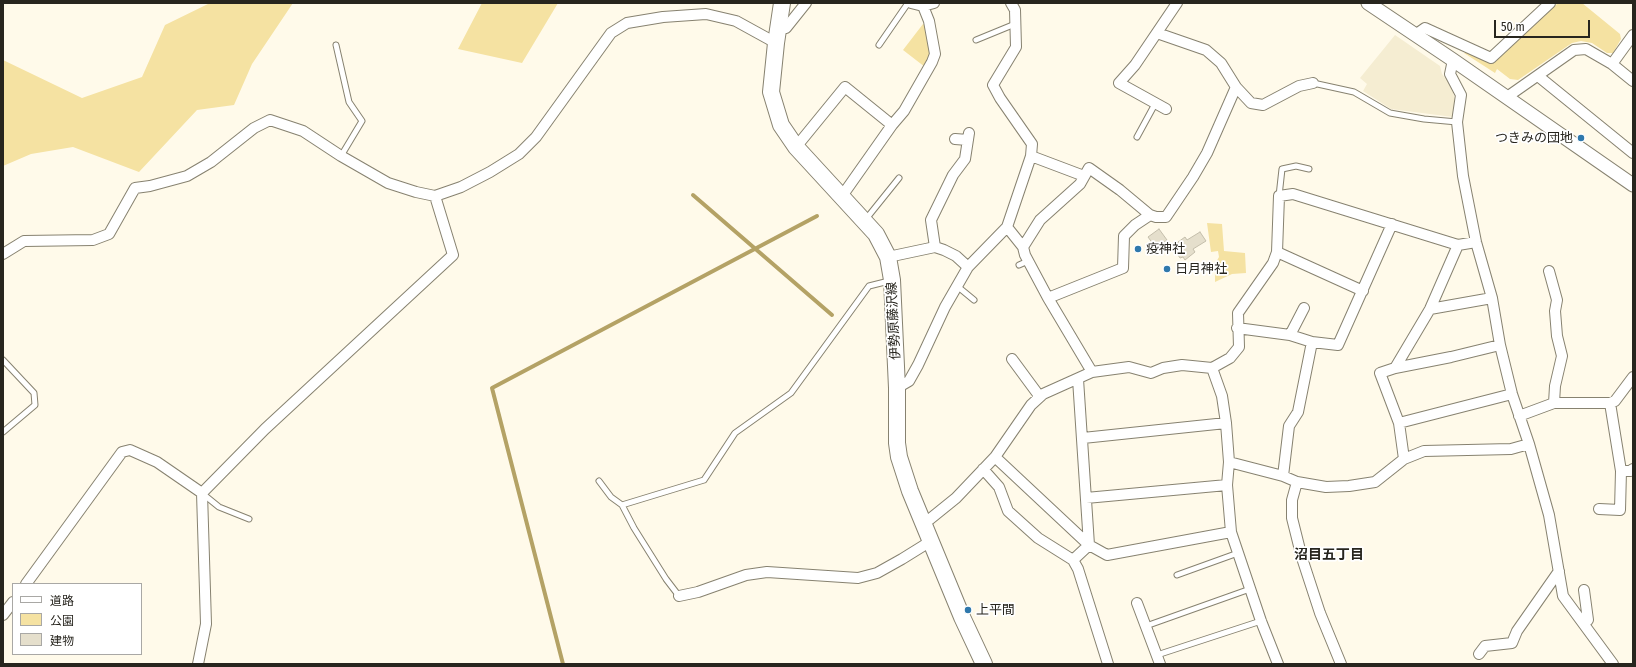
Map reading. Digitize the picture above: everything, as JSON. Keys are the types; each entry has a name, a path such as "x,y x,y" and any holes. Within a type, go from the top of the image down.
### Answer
{"main road":[{"name":"伊勢原藤沢線","path":"782,3 771,92 781,125 796,147 876,234 888,257 892,280 898,388 899,457 907,484 962,616 984,664"}],"street":[{"path":"3,254 24,241 93,240 109,234 136,188 150,186 187,176 211,162 254,128 270,120 303,131 341,156 388,183 416,192 435,196 461,187 490,172 519,154 536,137 611,33 627,23 663,17 706,14 736,21 777,36 786,28 806,3"},
{"path":"911,3 922,6 934,3"},
{"path":"898,388 909,381 945,307 968,267 1007,227 1031,156 1032,144 992,84 1016,47 1015,10 1011,3"},
{"path":"1166,109 1119,83 1135,65 1177,3"},
{"path":"1368,3 1507,97 1633,185"},
{"path":"1415,35 1425,28 1491,58 1550,3"},
{"path":"842,196 892,125 904,111 932,62 935,54 929,21 922,6"},
{"path":"1157,33 1206,50 1221,63 1236,87 1251,103 1263,105 1299,86 1313,83"},
{"path":"1612,64 1633,34"},
{"path":"1507,97 1574,50 1586,49 1612,64 1633,81"},
{"path":"1453,60 1450,74 1461,95 1457,122 1463,176 1476,242 1492,298 1500,344 1512,394 1529,444 1549,515 1563,596 1613,664"},
{"path":"1538,76 1633,153"},
{"path":"796,147 845,87 892,125"},
{"path":"1023,247 1040,220 1080,184 1089,168 1120,190 1150,215 1156,217 1166,217 1193,178 1207,152 1236,87"},
{"path":"934,247 931,220 953,174 965,159 968,136 955,139"},
{"path":"1031,156 1084,176"},
{"path":"923,522 930,519 956,498 995,457 1031,405 1043,394 1078,380 1092,372 1129,367 1152,373 1163,368 1182,365 1212,368 1230,358 1239,347 1237,328 1238,313 1273,263 1278,252 1279,196 1293,194 1458,245 1476,242"},
{"path":"198,664 206,624 202,493 265,429 453,255 435,196"},
{"path":"1048,298 1123,268 1124,236 1135,225 1150,215"},
{"path":"1237,328 1290,335 1312,342 1338,345 1392,224"},
{"path":"1007,227 1023,247 1024,263 1048,298 1092,372"},
{"path":"1395,368 1430,309 1458,245"},
{"path":"888,257 934,247 956,256 968,267"},
{"path":"1278,252 1363,291"},
{"path":"1549,271 1557,300 1555,311 1557,336 1562,356 1555,386 1554,403"},
{"path":"1430,309 1492,298"},
{"path":"1290,335 1304,308"},
{"path":"1283,476 1289,426 1304,404 1313,359 1312,342"},
{"path":"1404,459 1399,422 1380,373 1395,368 1451,357 1500,344"},
{"path":"1012,359 1040,397"},
{"path":"1212,368 1222,396 1226,423 1229,462 1227,485 1232,532 1261,621 1278,664"},
{"path":"1519,416 1554,403 1610,404 1615,401 1633,378"},
{"path":"1078,380 1089,545"},
{"path":"1399,422 1512,394"},
{"path":"1599,509 1620,510 1629,471 1610,404"},
{"path":"1082,438 1226,423"},
{"path":"1229,462 1283,476 1297,482 1326,487 1349,486 1375,482 1404,459 1424,451 1511,449 1529,444"},
{"path":"27,583 122,452 130,450 157,462 202,493"},
{"path":"995,457 1089,545 1106,555 1232,532"},
{"path":"983,469 999,487 1008,511 1038,538 1073,560 1078,569 1108,664"},
{"path":"1297,482 1292,500 1294,525 1302,558 1320,613 1341,664"},
{"path":"1086,498 1227,485"},
{"path":"679,596 698,592 746,575 767,572 858,578 877,572 931,541"},
{"path":"1073,560 1089,545"},
{"path":"1479,654 1485,646 1512,643 1517,632 1558,571"},
{"path":"1584,590 1588,620 1584,624"},
{"path":"1585,603 1595,597"},
{"path":"3,616 12,603"},
{"path":"1138,603 1158,659"}],"lane":[{"path":"879,45 908,3"},
{"path":"976,40 1015,24"},
{"path":"336,45 349,102 362,121 341,156"},
{"path":"1313,83 1354,92 1390,113 1424,120 1457,122"},
{"path":"1137,137 1155,104"},
{"path":"1279,196 1282,169 1296,166 1309,169"},
{"path":"864,221 899,178"},
{"path":"622,505 704,480 735,433 791,393 869,286 892,280"},
{"path":"957,286 974,300"},
{"path":"3,360 34,393 35,404 3,432"},
{"path":"599,481 611,497 622,505 634,528 666,579 679,596"},
{"path":"202,493 219,507 249,519"},
{"path":"1177,575 1238,553"},
{"path":"1146,626 1250,589"},
{"path":"1158,659 1261,621"}],"shaded area":[{"path":"1395,35 1440,66 1442,74 1451,85 1455,100 1453,117 1391,109 1363,91 1367,84 1360,78"}],"green space":[{"path":"210,3 293,3 252,64 234,105 197,110 139,172 73,147 31,154 3,166 3,60 82,98 142,77 165,25"},
{"path":"482,3 558,3 522,63 458,49"},
{"path":"1558,3 1582,3 1620,34 1621,39 1613,53 1607,53 1592,43 1581,41 1572,43 1518,80 1510,79 1497,69 1495,73 1464,53 1466,52 1494,63"},
{"path":"923,24 928,26 933,55 925,67 903,50"},
{"path":"1207,223 1222,224 1224,251 1245,253 1246,273 1232,274 1215,282 1215,264 1219,257 1218,251 1211,252"}],"building":[{"path":"1159,229 1167,240 1156,248 1148,237"},
{"path":"1200,232 1206,241 1193,249 1195,252 1185,260 1183,257 1180,258 1174,249 1177,248 1174,245 1185,237 1187,240"}],"waterway":[{"path":"693,195 832,315"},
{"path":"563,664 492,388 817,216"}],"place":[{"name":"つきみの団地","path":"1581,138"},
{"name":"疫神社","path":"1138,249"},
{"name":"日月神社","path":"1167,269"},
{"name":"上平間","path":"968,610"}],"district":[{"name":"沼目五丁目","path":"1329,555"}]}
